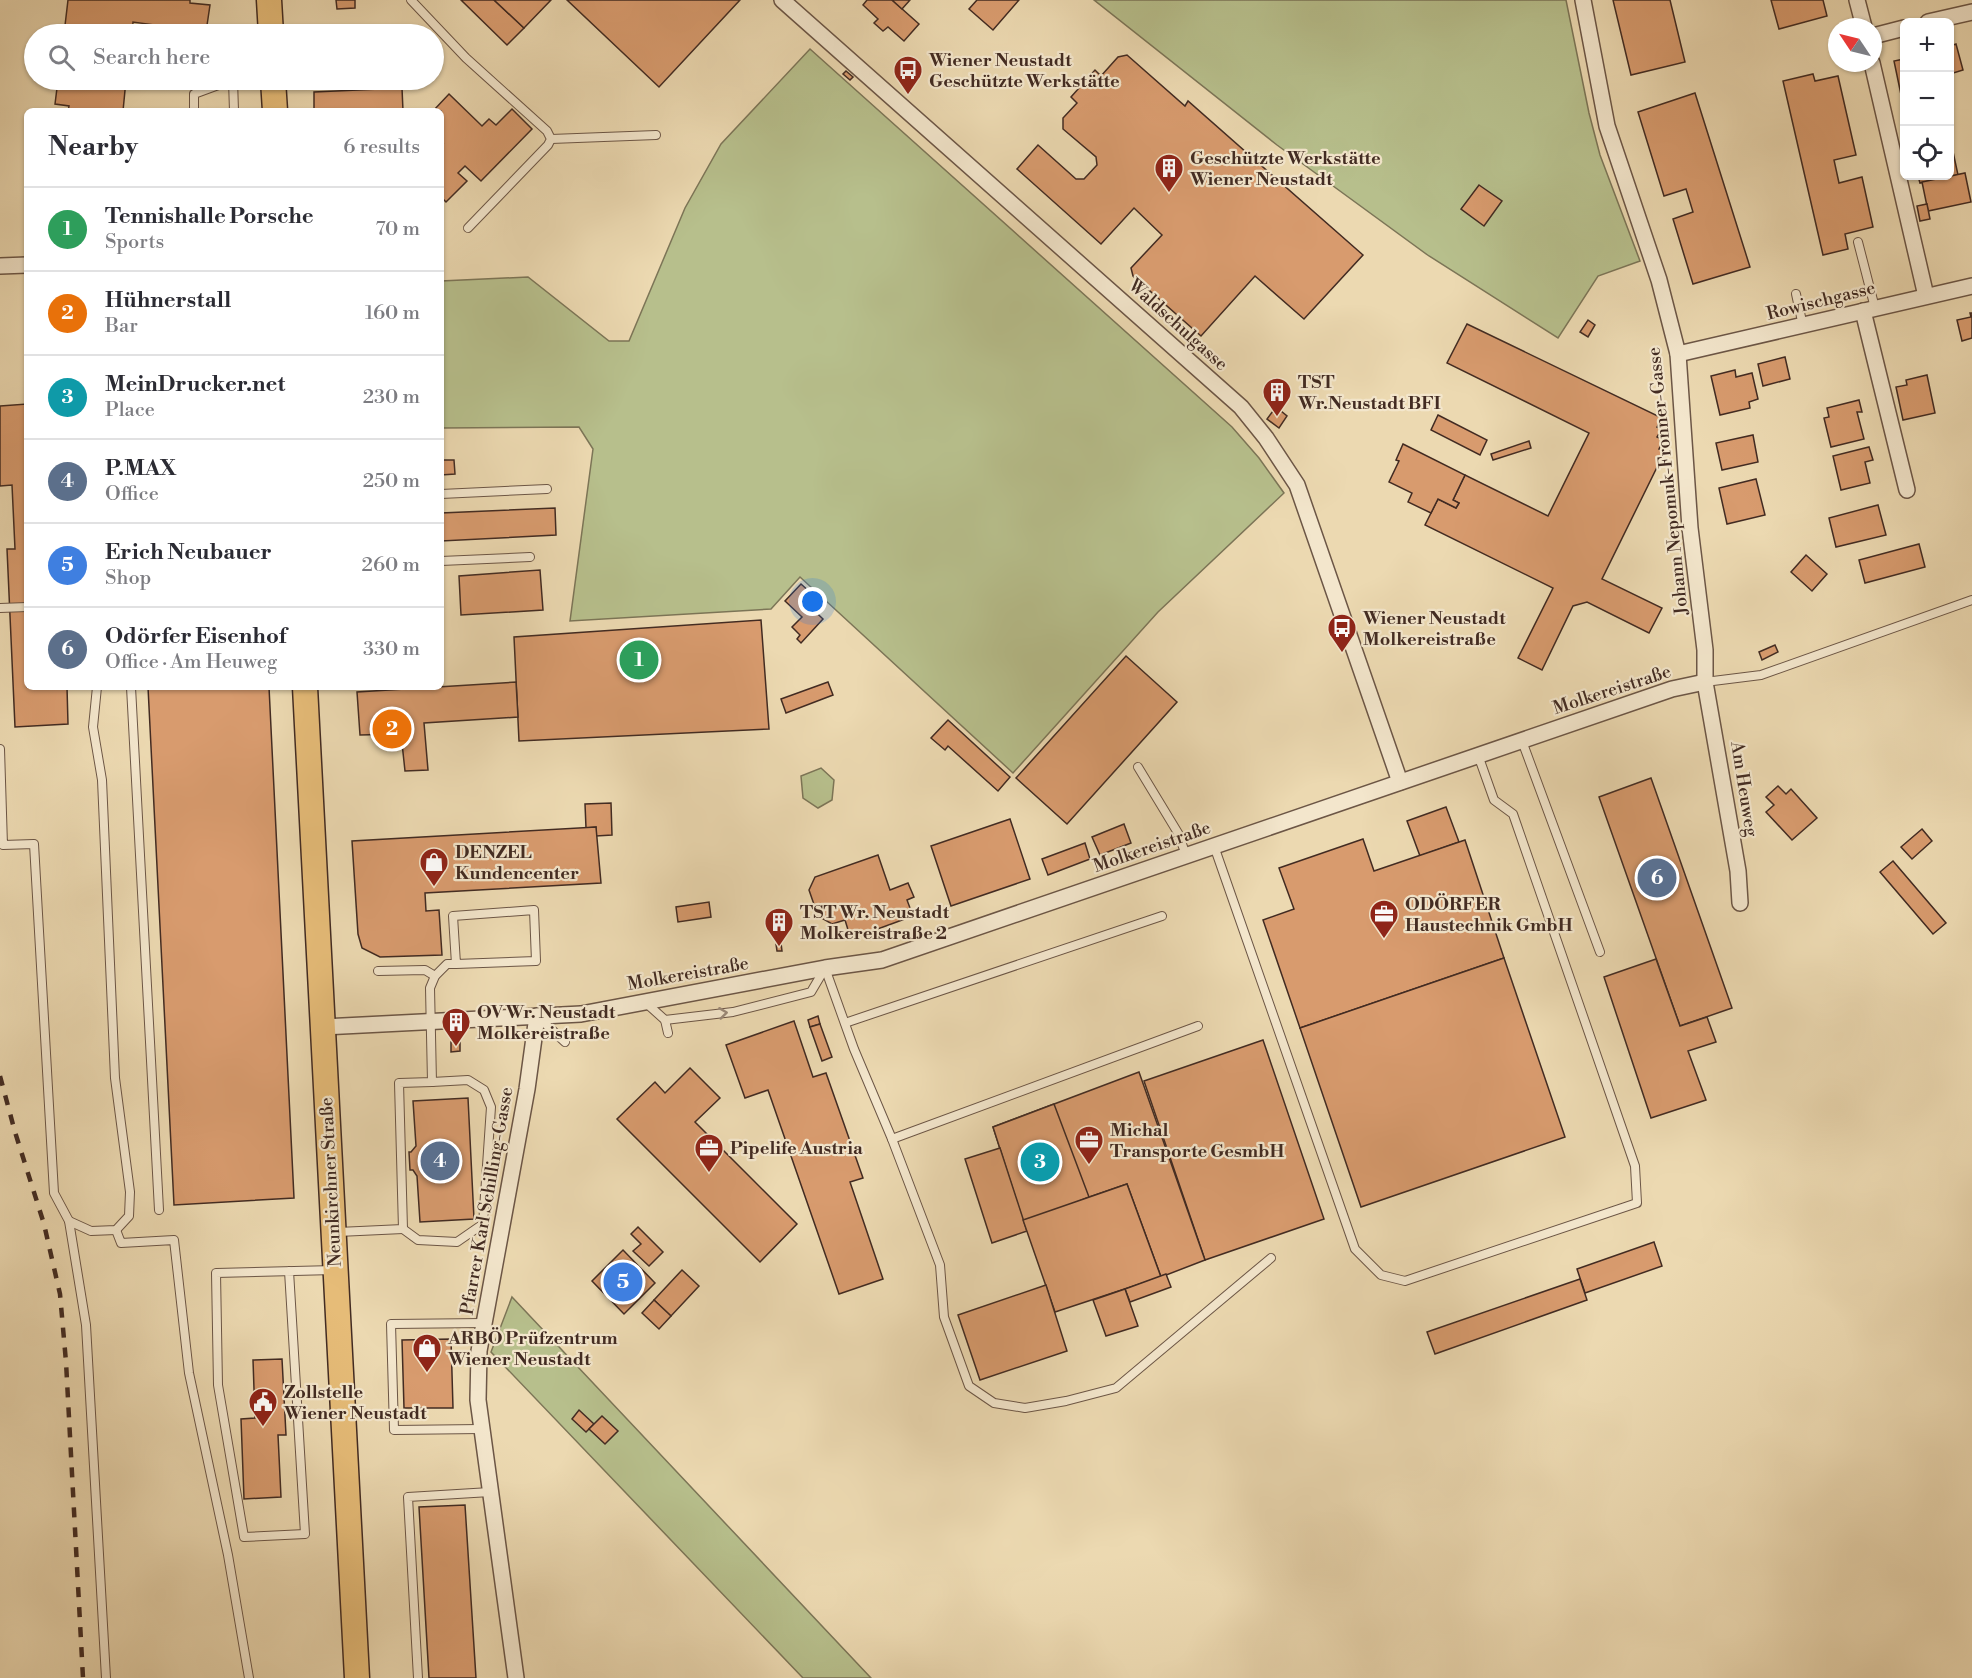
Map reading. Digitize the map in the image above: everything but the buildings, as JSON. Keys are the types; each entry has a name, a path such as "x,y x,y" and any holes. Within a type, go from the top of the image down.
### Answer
{"main road":[{"path":"269,0 270,24"},
{"path":"274,90 275,108"},
{"name":"Neunkirchner Straße","path":"305,690 357,1678"}],"street":[{"name":"Waldschulgasse","path":"782,0 1240,407 1266,438 1297,485 1400,782"},
{"name":"Johann Nepomuk-Fronner-Gasse","path":"1583,0 1607,126 1659,280 1678,354 1690,528 1705,650 1705,682"},
{"path":"1857,0 1862,18"},
{"path":"1946,18 1972,12"},
{"path":"1882,34 1900,29"},
{"path":"1874,72 1926,296"},
{"path":"0,266 24,265"},
{"name":"Rowischgasse","path":"1678,354 1972,286"},
{"path":"1869,310 1907,490"},
{"name":"Molkereistraße","path":"322,1027 581,1014 825,968 882,960 1672,689 1705,682"},
{"name":"Am Heuweg","path":"1705,682 1738,871 1740,903"},
{"name":"Pfarrer Karl Schilling-Gasse","path":"516,1678 478,1400 479,1351 527,1089 537,1016"}],"lane":[{"path":"411,0 434,24"},
{"path":"444,35 466,58 547,131 551,138"},
{"path":"194,108 194,94 205,90"},
{"path":"233,90 234,108"},
{"path":"551,138 656,135"},
{"path":"468,228 548,145 551,138"},
{"path":"1858,242 1869,310"},
{"path":"1796,294 1803,326"},
{"path":"444,494 547,489"},
{"path":"444,561 530,557"},
{"name":"Molkereistraße","path":"1705,682 1761,675 1972,600"},
{"path":"0,608 24,607"},
{"path":"69,1221 91,1231 116,1230 129,1216 130,1192 115,1078 102,780 93,727 97,690"},
{"path":"130,690 159,1210"},
{"path":"1522,741 1600,952"},
{"path":"0,749 3,845 34,844 54,1193 69,1221 86,1325 106,1678"},
{"path":"1214,846 1355,1249 1381,1275 1405,1281 1637,1203 1635,1166 1513,814 1494,800 1478,755"},
{"path":"1138,766 1178,833 1186,855"},
{"path":"432,1082 429,1021 430,988 435,976 447,964 456,964 536,960 534,910 453,916 456,964"},
{"path":"845,1023 1162,916"},
{"path":"665,1020 733,1012 812,992 825,968"},
{"path":"825,968 940,1265 944,1317 969,1386 994,1403 1025,1408 1066,1401 1116,1388 1270,1258"},
{"path":"378,971 425,970 435,976"},
{"path":"645,1002 665,1020 668,1033"},
{"path":"537,1016 565,1042"},
{"path":"892,1138 1198,1026"},
{"path":"333,1232 403,1230 418,1240 457,1242 483,1224 491,1107 484,1090 468,1080 399,1083 403,1230"},
{"path":"116,1230 121,1243 174,1240 189,1373 228,1555 249,1678"},
{"path":"288,1271 305,1534 244,1537 218,1384 216,1273 335,1269"},
{"path":"482,1429 394,1430 391,1324 484,1323"},
{"path":"418,1678 408,1497 489,1492"}],"green space":[{"path":"1094,0 1566,0 1600,155 1640,261 1598,276 1558,338 1429,256 1277,145"},
{"path":"810,49 1232,427 1259,458 1284,493 1158,612 1013,773 800,577 771,609 570,621 593,449 579,427 444,428 444,281 528,277 609,341 629,341 685,208 721,144"},
{"path":"821,768 834,780 832,800 818,808 803,798 801,776"},
{"path":"512,1297 871,1678 803,1678 491,1352"}],"railway":[{"path":"0,1076 44,1224 60,1294 66,1362 83,1678"}],"place":[{"name":"Wiener Neustadt Geschützte Werkstätte","path":"908,96"},
{"name":"Geschützte Werkstätte Wiener Neustadt","path":"1169,194"},
{"name":"TST Wr.Neustadt BFI","path":"1277,418"},
{"name":"Wiener Neustadt Molkereistraße","path":"1342,654"},
{"name":"Tennishalle Porsche","path":"639,660"},
{"name":"Hühnerstall","path":"392,729"},
{"name":"Odörfer Eisenhof","path":"1657,878"},
{"name":"DENZEL Kundencenter","path":"434,888"},
{"name":"ODÖRFER Haustechnik GmbH","path":"1384,940"},
{"name":"TST Wr. Neustadt Molkereistraße 2","path":"779,948"},
{"name":"OV Wr. Neustadt Molkereistraße","path":"456,1048"},
{"name":"P.MAX","path":"440,1161"},
{"name":"MeinDrucker.net","path":"1040,1162"},
{"name":"Michal Transporte GesmbH","path":"1089,1166"},
{"name":"Pipelife Austria","path":"709,1174"},
{"name":"Erich Neubauer","path":"623,1282"},
{"name":"ARBÖ Prüfzentrum Wiener Neustadt","path":"427,1374"},
{"name":"Zollstelle Wiener Neustadt","path":"263,1428"}]}
